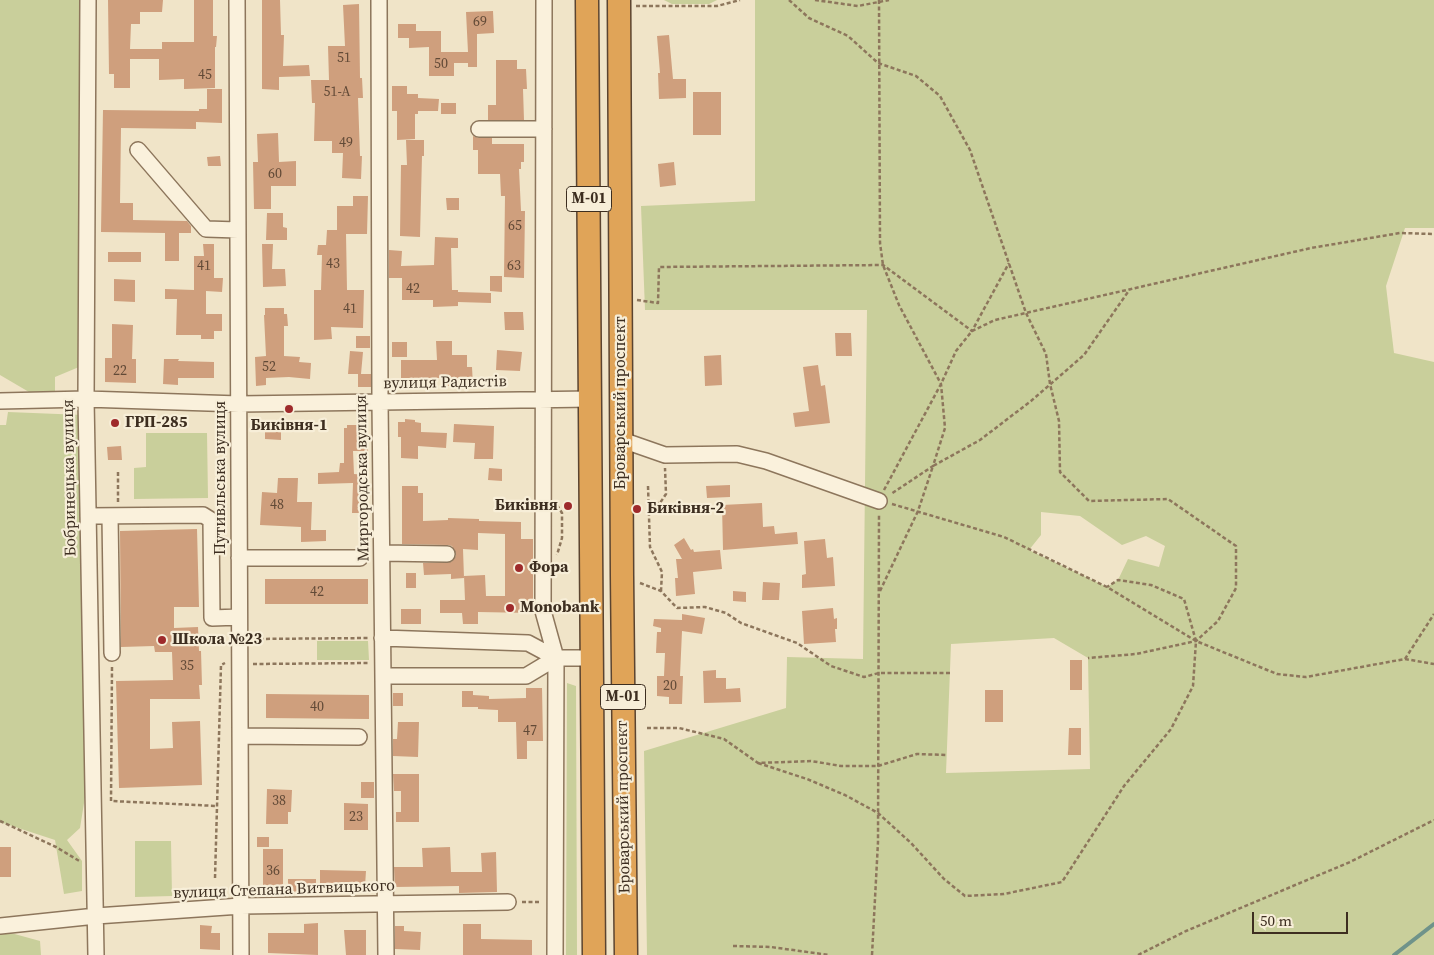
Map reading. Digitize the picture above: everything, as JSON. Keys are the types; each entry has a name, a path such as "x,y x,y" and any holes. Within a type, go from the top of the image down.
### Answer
{"highway":[{"name":"Броварський проспект","path":"587,0 594,955"},
{"name":"Броварський проспект","path":"619,3 626,955"}],"street":[{"name":"Бобринецька вулиця","path":"88,0 86,399 96,955"},
{"name":"Путивльська вулиця","path":"237,0 242,955"},
{"name":"Миргородська вулиця","path":"379,0 380,402 386,955"},
{"path":"544,0 543,610 556,658 555,955"},
{"path":"479,129 544,129"},
{"path":"138,150 206,229 238,230"},
{"name":"вулиця Радистів","path":"0,401 86,399 238,404 591,399"},
{"path":"622,440 665,455 737,454 766,460 879,501"},
{"path":"88,516 203,515 211,520 212,618 239,617"},
{"path":"112,653 114,516"},
{"path":"382,553 447,554"},
{"path":"240,558 360,558"},
{"path":"382,638 528,643 556,658 593,658"},
{"path":"383,670 526,676 556,658"},
{"path":"240,736 359,737"},
{"name":"вулиця Степана Витвицького","path":"0,926 96,916 241,906 508,902"}],"path":[{"path":"619,3 717,6 740,0"},
{"path":"789,0 809,18 848,36 878,63 916,76 940,96 970,150 1026,313 1046,354 1058,421 1060,472 1089,501 1168,499 1236,546 1236,588 1218,621 1196,641 1136,654 1088,658"},
{"path":"814,0 858,6 889,0"},
{"path":"879,1 880,243 883,265 899,305 941,384 945,428 918,511 880,592"},
{"path":"972,331 995,320 1312,248 1400,232 1434,234"},
{"path":"872,955 878,813 879,501 941,384 956,351 972,331 1009,263"},
{"path":"621,298 658,303 659,266 883,265 972,331"},
{"path":"879,501 933,466 980,440 1050,384 1084,355 1130,289"},
{"path":"648,503 660,503 666,494 665,455"},
{"path":"114,516 118,472"},
{"path":"648,486 650,547 662,572 661,591"},
{"path":"879,501 1004,537 1107,587 1196,641 1277,674 1306,677 1405,659 1434,664"},
{"path":"543,565 557,556 562,538 562,513 557,505"},
{"path":"622,576 661,591 677,608 704,608 726,613 741,623 797,644 831,666 864,677 879,673 950,673"},
{"path":"647,728 679,728 724,739 758,764 807,779 845,795 878,813 911,843 944,879 965,896 1004,894 1062,882 1124,786 1170,729 1193,686 1196,641 1184,599 1151,585 1118,580 1107,587"},
{"path":"1405,659 1434,614"},
{"path":"239,639 382,638"},
{"path":"112,653 111,801 217,806"},
{"path":"215,878 221,665 226,663 383,670"},
{"path":"758,764 811,761 841,766 878,766 918,754 947,755"},
{"path":"1140,954 1186,932 1350,862 1434,820"},
{"path":"0,821 56,847 95,870"},
{"path":"508,902 555,902"},
{"path":"733,946 771,947 829,955"}],"green space":[{"path":"0,0 79,0 79,367 55,377 55,393 29,392 0,375"},
{"path":"664,0 717,0 709,4 672,4"},
{"path":"755,0 1434,0 1434,228 1405,228 1386,286 1394,353 1434,362 1434,955 647,955 644,751 786,708 787,657 863,659 867,310 645,310 641,206 755,201","holes":["1041,512 1080,516 1122,545 1146,536 1165,546 1159,567 1128,559 1118,580 1107,587 1029,550 1041,535","1054,638 1088,658 1090,769 946,773 951,644"]},
{"path":"8,412 83,415 88,778 80,828 67,840 82,861 82,891 64,894 55,840 0,822 0,425 6,425"},
{"path":"146,433 207,433 208,498 134,499 134,468 146,467"},
{"path":"317,641 368,641 369,660 317,660"},
{"path":"567,683 576,686 577,955 566,955"},
{"path":"135,841 171,841 172,896 135,897"},
{"path":"0,930 40,941 41,955 0,955"}],"building":[{"path":"108,0 163,0 162,12 140,12 140,24 131,24 130,49 162,49 162,42 194,42 194,0 213,0 213,36 217,36 215,47 215,88 184,89 184,79 159,80 159,59 130,59 130,88 114,88 114,74 109,74"},
{"path":"262,0 280,0 281,35 284,35 283,66 309,65 310,76 279,77 279,90 262,89"},
{"path":"359,4 360,78 362,78 363,98 358,98 360,156 362,156 361,179 342,178 343,153 332,153 332,141 314,141 315,103 312,103 311,80 329,80 328,46 345,46 343,5"},
{"path":"493,11 494,33 477,34 477,67 468,67 468,63 454,63 454,76 429,76 429,47 409,48 409,38 398,38 398,24 416,24 416,31 441,31 441,52 468,52 466,12"},
{"path":"669,35 673,79 686,79 686,98 659,99 658,73 660,73 657,36"},
{"path":"496,60 517,60 517,69 526,69 527,89 523,89 524,120 488,120 488,105 496,105"},
{"path":"392,86 407,86 407,94 418,94 418,98 439,99 438,111 418,111 418,114 415,114 415,139 397,140 397,111 392,111"},
{"path":"207,89 222,89 222,123 196,122 196,129 121,128 120,203 133,203 133,220 187,221 191,226 191,233 179,233 179,261 165,261 165,233 101,232 103,110 199,111 199,109 207,109"},
{"path":"693,92 721,92 721,135 693,135"},
{"path":"441,103 456,103 456,114 441,114"},
{"path":"278,133 279,162 296,161 296,186 271,186 271,209 254,209 253,162 258,162 257,134"},
{"path":"473,136 492,138 492,144 524,144 524,162 521,162 521,169 519,169 521,211 525,211 524,278 504,277 505,196 501,196 500,174 478,174 478,150 473,150"},
{"path":"406,140 424,140 420,237 400,236 401,165 407,165"},
{"path":"220,156 221,166 208,166 207,157"},
{"path":"674,162 676,185 660,187 658,164"},
{"path":"353,196 368,196 367,234 346,234 347,290 364,290 363,328 331,327 332,339 314,340 314,290 321,290 322,255 317,255 318,245 326,245 327,230 337,230 337,206 353,206"},
{"path":"446,198 459,198 459,210 447,210"},
{"path":"267,213 283,213 283,227 287,228 287,240 266,240"},
{"path":"435,237 458,238 458,248 451,248 452,290 458,290 458,292 491,293 491,303 458,302 458,306 433,307 433,300 402,300 402,278 389,278 389,250 402,251 401,266 434,265"},
{"path":"203,244 214,244 214,278 223,278 222,292 206,291 206,314 222,314 222,331 214,331 214,339 201,339 201,335 176,335 177,299 165,299 165,289 194,290 194,256 204,256"},
{"path":"262,244 273,244 272,269 285,269 286,286 263,287"},
{"path":"108,252 141,252 141,262 108,262"},
{"path":"490,276 502,276 502,292 490,291"},
{"path":"114,279 135,280 135,302 114,301"},
{"path":"265,308 284,308 284,314 287,314 288,326 284,326 284,356 300,357 299,362 311,363 310,379 289,377 266,378 266,385 256,386 255,357 266,356"},
{"path":"504,312 523,312 524,330 505,330"},
{"path":"112,324 133,325 132,359 136,359 136,383 105,382 105,358 112,358"},
{"path":"835,333 851,333 852,356 836,356"},
{"path":"356,336 370,336 370,348 356,348"},
{"path":"436,341 452,341 452,355 467,355 467,367 472,367 473,386 442,386 442,378 401,378 401,360 437,360"},
{"path":"392,342 407,342 407,357 392,357"},
{"path":"497,350 522,352 520,371 496,370"},
{"path":"350,351 363,352 361,374 371,374 371,387 358,387 358,374 348,374"},
{"path":"721,355 722,385 705,386 704,356"},
{"path":"164,359 214,362 214,378 178,378 178,385 163,384"},
{"path":"818,365 821,386 825,385 830,423 795,427 793,413 809,411 803,367"},
{"path":"405,419 421,423 421,432 447,433 446,448 418,446 418,459 401,458 401,437 398,437 398,422 405,422"},
{"path":"265,422 281,422 281,440 265,439"},
{"path":"454,424 494,426 493,459 474,459 475,443 453,442"},
{"path":"347,425 362,425 362,440 368,440 368,451 353,451 354,474 367,475 366,513 352,513 353,483 318,484 318,473 339,472 340,463 344,463 344,428 347,428"},
{"path":"121,446 122,460 108,460 107,447"},
{"path":"489,468 502,469 502,481 488,480"},
{"path":"278,478 298,478 297,502 312,502 311,530 326,530 326,541 301,542 301,527 260,525 262,492 277,493"},
{"path":"730,485 730,497 707,498 706,486"},
{"path":"402,486 418,486 418,493 423,493 423,521 448,520 448,518 521,522 521,539 533,539 533,613 478,612 478,624 463,624 462,613 440,613 440,600 465,600 464,576 485,575 486,596 505,596 505,534 478,533 478,550 463,549 464,578 451,579 451,574 424,575 423,563 451,562 456,554 452,546 448,545 402,544"},
{"path":"762,503 763,527 774,526 775,534 797,532 798,544 723,550 722,505"},
{"path":"197,529 199,607 174,607 174,628 198,627 202,685 199,685 200,699 150,699 150,749 173,748 172,722 200,721 202,785 119,788 116,681 173,680 172,652 155,652 154,646 121,647 120,531"},
{"path":"684,538 694,552 720,550 722,569 693,572 695,594 676,596 675,578 678,578 676,559 682,559 674,545"},
{"path":"825,539 827,558 833,557 835,586 802,588 802,575 806,574 804,541"},
{"path":"406,573 416,573 416,588 406,588"},
{"path":"265,579 368,579 368,604 265,604"},
{"path":"763,582 780,583 779,600 762,600"},
{"path":"733,591 746,592 746,602 733,601"},
{"path":"833,608 834,619 837,618 837,629 835,629 836,642 804,644 802,611"},
{"path":"401,609 421,609 421,624 401,624"},
{"path":"682,614 705,618 702,634 682,631 680,676 683,676 682,704 669,704 669,697 657,696 657,676 664,676 665,653 656,653 657,632 661,632 661,628 653,626 654,619 682,620"},
{"path":"1070,660 1082,660 1082,690 1070,690"},
{"path":"716,670 716,678 726,678 726,689 740,688 741,702 704,703 703,671"},
{"path":"526,688 542,688 543,741 527,741 527,759 517,759 516,722 498,722 498,710 462,707 462,691 473,691 473,695 489,696 489,699 526,698"},
{"path":"985,690 1003,690 1003,722 985,722"},
{"path":"393,693 403,693 403,706 393,706"},
{"path":"266,694 369,695 369,719 266,718"},
{"path":"398,722 419,722 418,757 393,756 393,739 397,739"},
{"path":"1069,728 1081,728 1081,755 1068,755"},
{"path":"393,774 419,774 419,822 396,822 396,812 401,812 401,791 394,791"},
{"path":"361,782 374,782 374,798 361,798"},
{"path":"267,789 292,790 291,812 288,812 288,824 266,824"},
{"path":"344,803 368,804 368,830 344,830"},
{"path":"257,837 269,837 269,847 257,847"},
{"path":"0,847 11,847 11,877 0,877"},
{"path":"450,847 451,872 482,872 481,853 496,852 497,892 459,893 459,886 395,887 394,867 423,867 422,848"},
{"path":"263,849 283,849 283,886 263,886"},
{"path":"320,870 366,871 365,886 320,885"},
{"path":"288,879 316,879 316,894 288,894"},
{"path":"318,923 318,955 268,953 268,933 304,933 304,924"},
{"path":"463,924 481,924 481,939 532,940 532,955 463,955"},
{"path":"200,925 212,926 211,933 220,933 220,950 200,949"},
{"path":"395,926 404,926 404,931 421,932 420,950 395,949"},
{"path":"344,930 366,930 366,955 346,955"}],"waterway":[{"path":"1394,955 1434,924"}],"place":[{"name":"Бикiвня-1","path":"289,409"},
{"name":"ГРП-285","path":"115,423"},
{"name":"Бикiвня","path":"568,506"},
{"name":"Бикiвня-2","path":"637,509"},
{"name":"Фора","path":"519,568"},
{"name":"Monobank","path":"510,608"},
{"name":"Школа №23","path":"162,640"}]}
